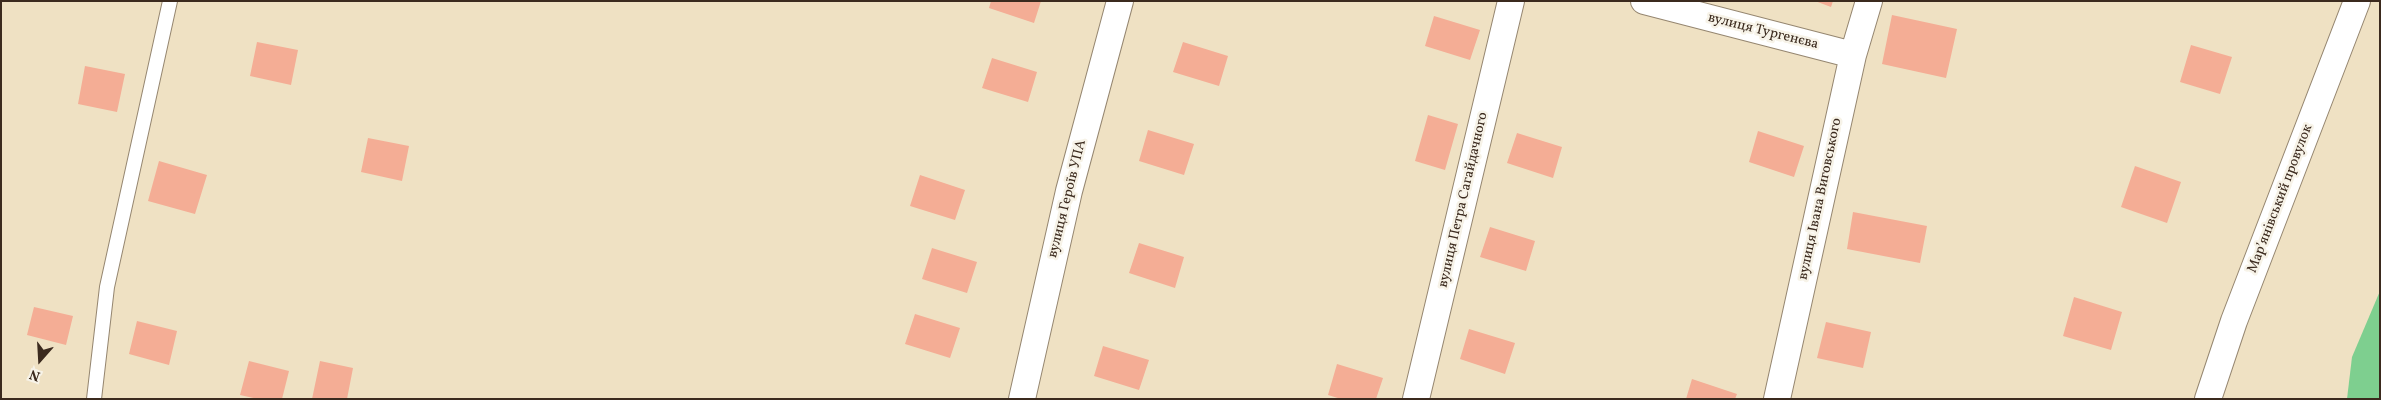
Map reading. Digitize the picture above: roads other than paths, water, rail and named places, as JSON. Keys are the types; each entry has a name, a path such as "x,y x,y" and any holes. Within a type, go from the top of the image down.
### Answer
{"street":[{"name":"вулиця Героїв УПА","path":"1022,399 1069,191 1120,1"},
{"name":"вулиця Петра Сагайдачного","path":"1416,399 1511,1"},
{"name":"вулиця Тургенєва","path":"1644,1 1853,55"},
{"name":"вулиця Івана Виговського","path":"1777,399 1853,55 1869,1"},
{"name":"Марʼянівський провулок","path":"2208,399 2234,321 2357,1"}],"lane":[{"path":"94,399 107,287 170,1"}]}
